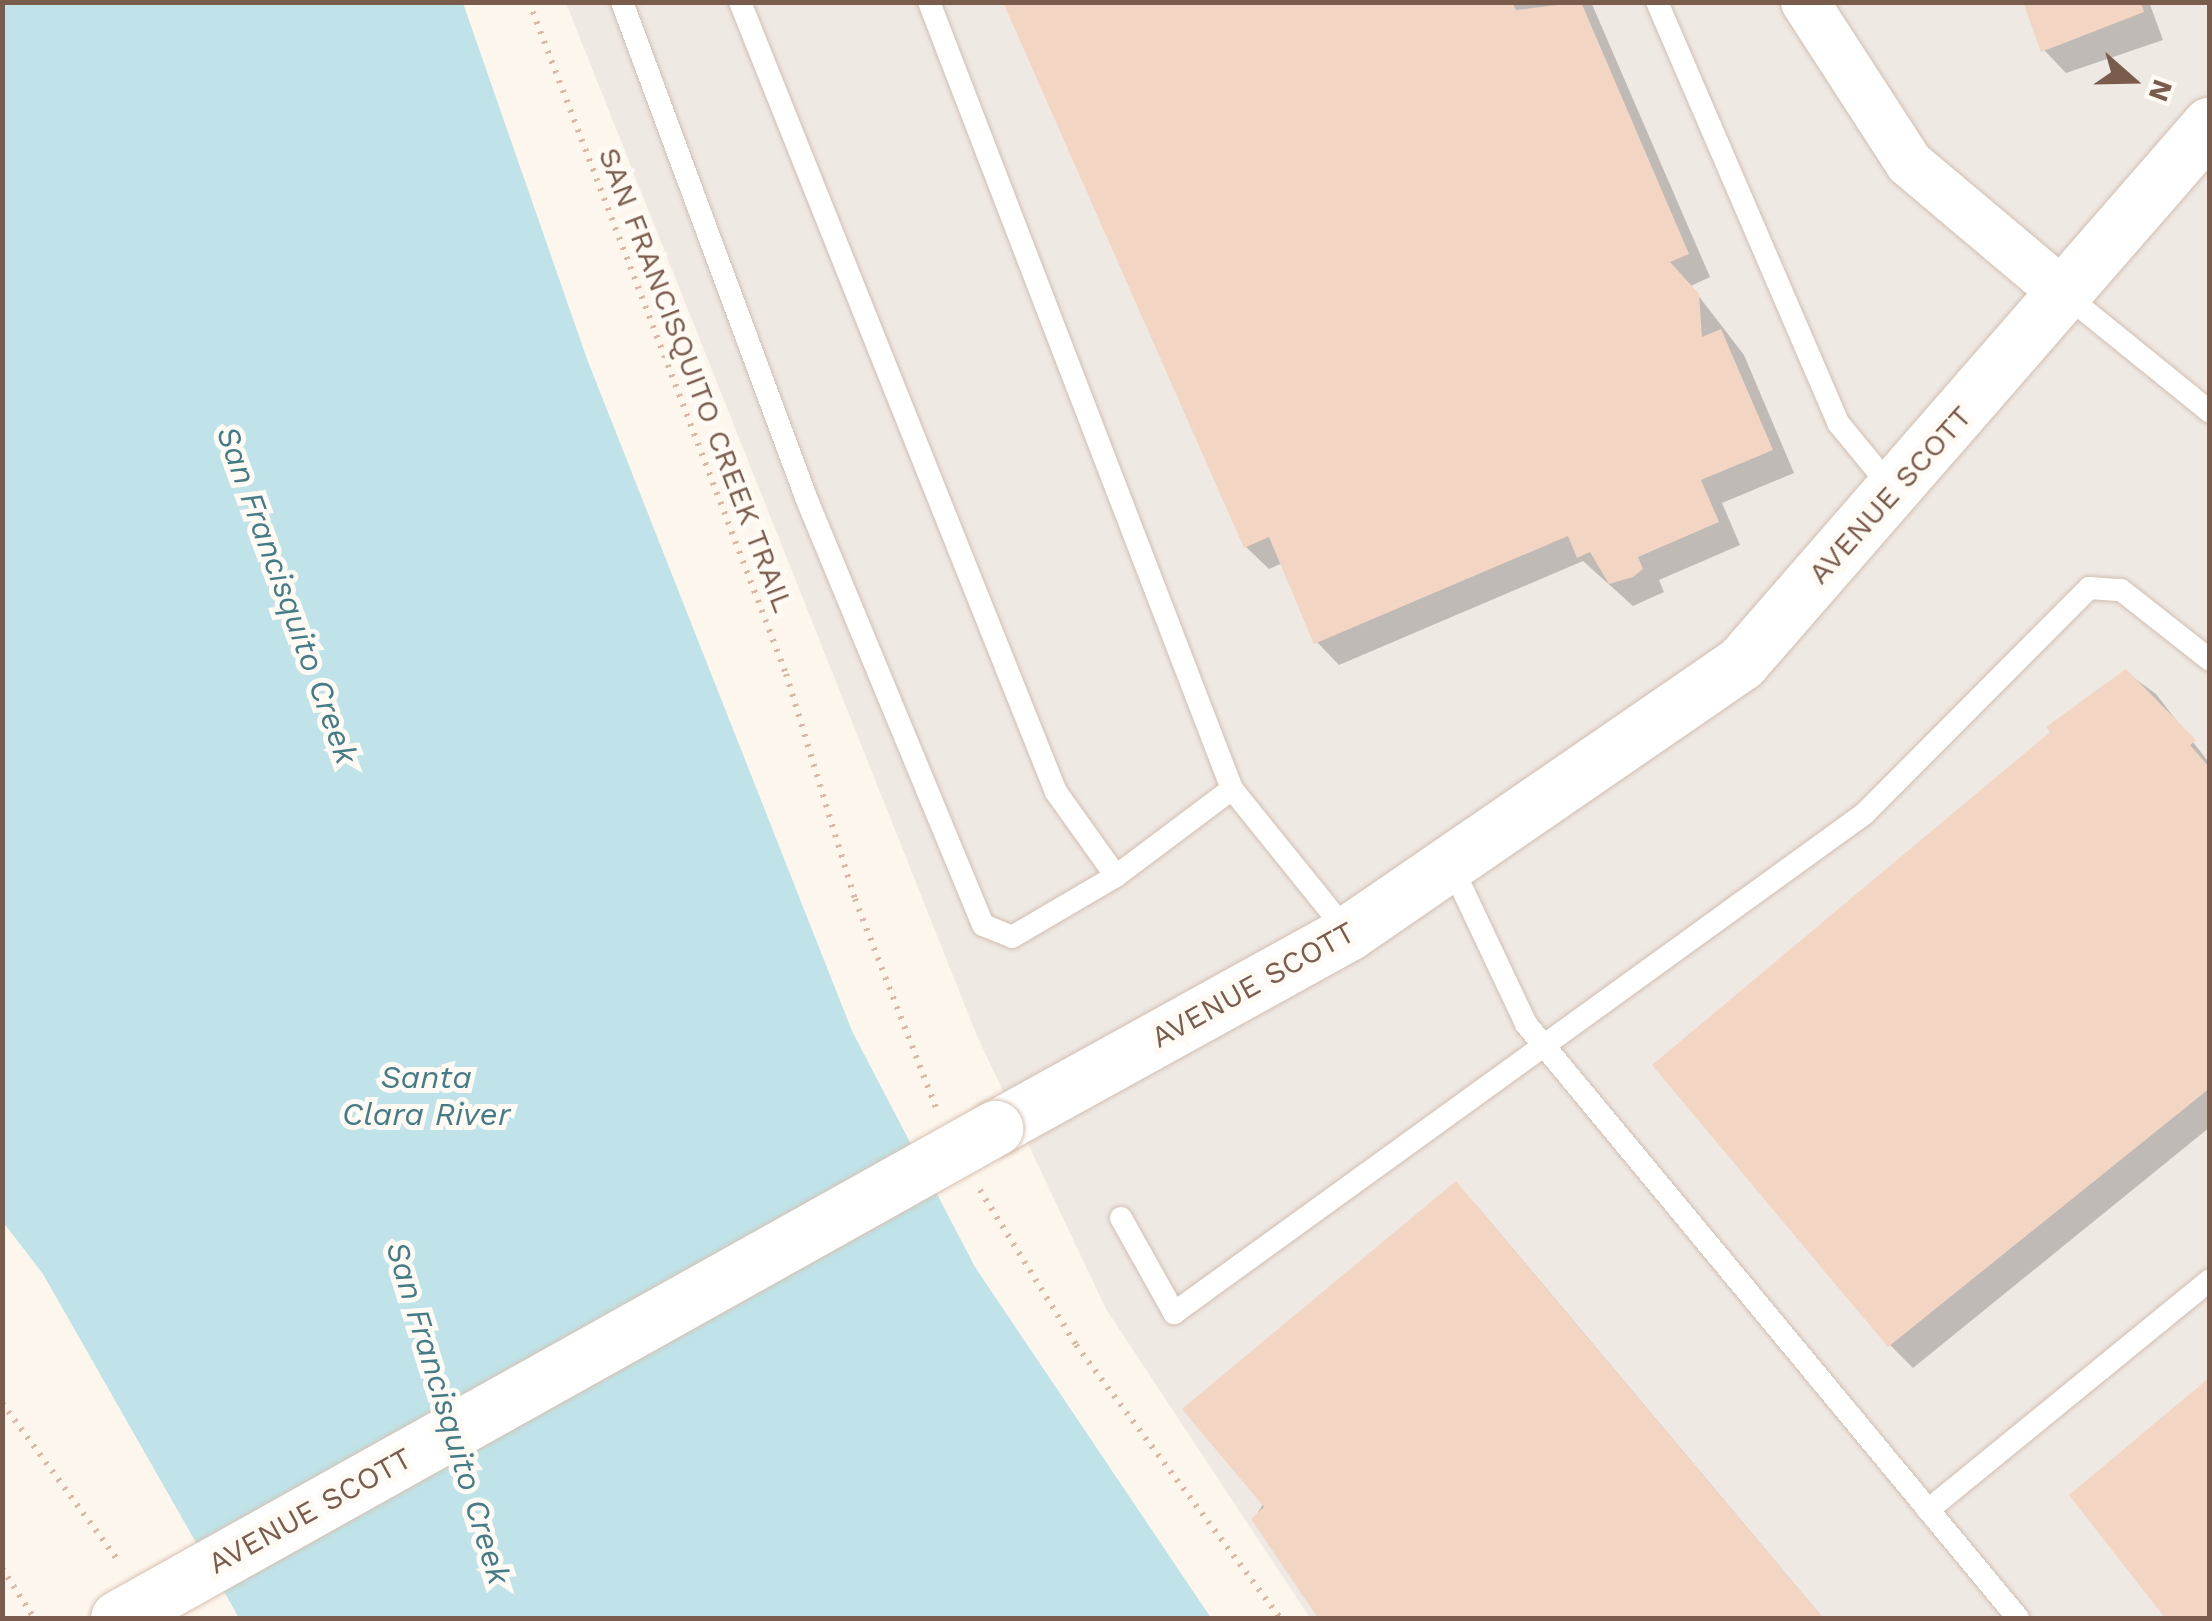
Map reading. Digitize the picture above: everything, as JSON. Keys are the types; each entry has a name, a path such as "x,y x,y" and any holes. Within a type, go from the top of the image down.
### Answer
{"main road":[{"name":"AVENUE SCOTT","path":"123,1596 996,1128 1348,933 1741,663 2067,296 2210,124"}],"street":[{"path":"1805,2 1908,164 2067,296"}],"lane":[{"path":"622,2 808,500 983,925 1012,937 1116,876 1232,788"},
{"path":"740,2 1056,792 1116,876"},
{"path":"928,2 1232,788 1348,933"},
{"path":"1657,2 1839,424 1894,491"},
{"path":"2067,296 2210,412"},
{"path":"1121,1218 1174,1313 1864,814 2088,588 2122,590 2210,660"},
{"path":"1450,863 1545,1048 2018,1618"},
{"path":"1928,1510 2210,1280"}],"path":[{"name":"SAN FRANCISQUITO CREEK TRAIL","path":"528,2 821,775"},
{"path":"2,1403 123,1596"},
{"path":"1226,1544 1280,1618"},
{"path":"2,1568 34,1618"}],"shaded area":[{"path":"566,3 2209,3 2209,1618 1310,1618 1106,1309 977,1036"}],"water":[{"name":"Santa Clara River","path":"3,3 463,3 587,359 852,1031 975,1267 1211,1618 239,1618 43,1274 3,1222"}],"building":[{"path":"1003,2 1512,2 1516,10 1581,2 1689,254 1670,262 1699,294 1702,337 1721,329 1773,450 1701,480 1719,522 1638,557 1643,569 1633,577 1609,584 1590,552 1577,558 1568,536 1314,644 1269,537 1244,548"},
{"path":"2023,2 2141,2 2144,12 2041,52"},
{"path":"2126,669 2196,740 2190,745 2210,768 2210,1088 1888,1347 1652,1065 2050,732 2046,727"},
{"path":"1456,1181 1823,1618 1318,1618 1251,1519 1264,1507 1182,1409"},
{"path":"2210,1377 2210,1618 2165,1618 2069,1495"}],"water label":[{"name":"San Francisquito Creek","path":"287,595"},
{"name":"San Francisquito Creek","path":"448,1413"}]}
